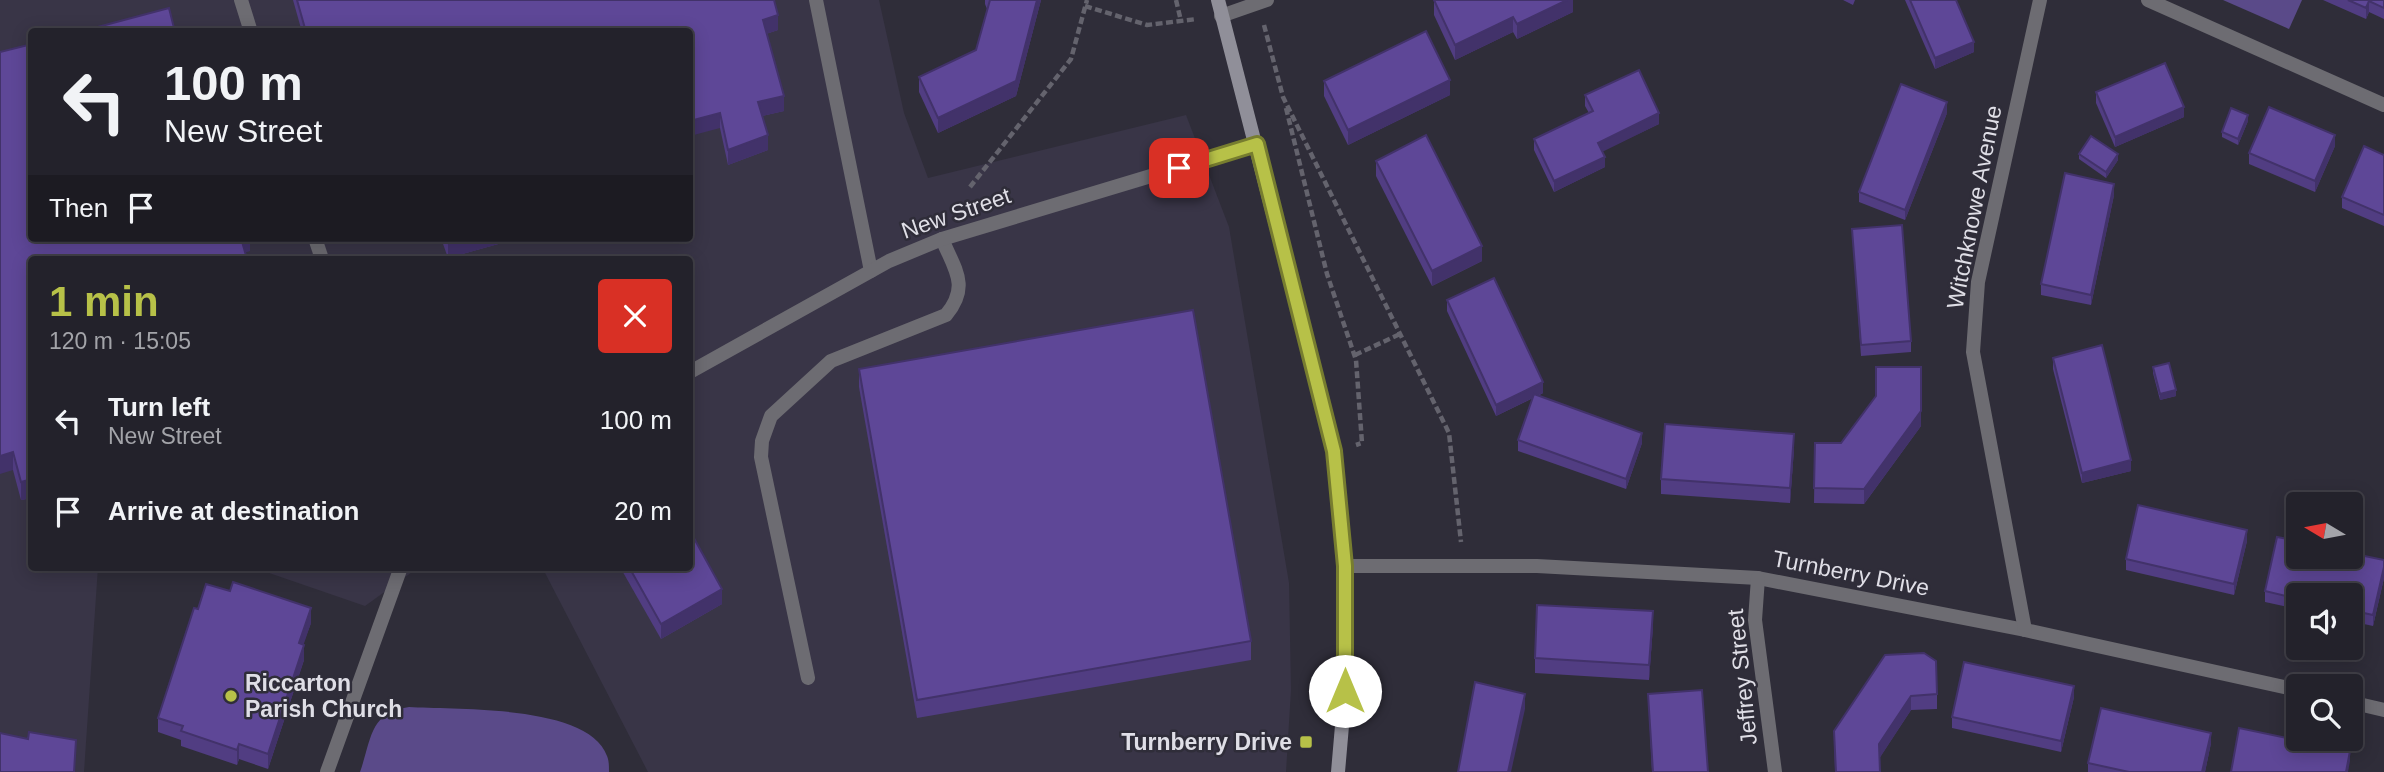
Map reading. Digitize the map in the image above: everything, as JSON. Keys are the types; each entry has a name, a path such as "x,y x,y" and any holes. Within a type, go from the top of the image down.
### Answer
{"main road":[{"path":"1218,0 1334,451 1345,566 1345,691 1338,772"}],"street":[{"path":"241,0 250,28"},
{"path":"816,0 871,271"},
{"name":"Witchknowe Avenue","path":"2025,630 1973,352 1978,282 2040,0"},
{"path":"2150,0 2384,105"},
{"path":"1222,16 1262,1"},
{"name":"New Street","path":"693,370 871,271 942,239 1257,144"},
{"path":"807,678 761,457 762,441 771,416 831,361 946,315 958,299 960,278 942,239"},
{"name":"Turnberry Drive","path":"1345,566 1537,566 1758,578 2025,630 2286,687"},
{"path":"327,772 400,571"},
{"name":"Jeffrey Street","path":"1758,578 1755,621 1775,772"},
{"path":"2363,705 2384,710"}],"path":[{"path":"1176,0 1181,21"},
{"path":"1262,1 1327,274 1354,355 1363,443 1334,451"},
{"path":"970,187 1071,59 1086,3 1147,25 1222,16"},
{"path":"1283,97 1449,433 1464,566"},
{"path":"1354,355 1400,334"}],"shaded area":[{"path":"0,0 879,0 904,113 928,178 1186,115 1229,227 1289,583 1291,690 1286,772 648,772 544,571 693,571 693,256 28,256 28,571 98,571 84,772 0,772"},
{"path":"2223,0 2302,0 2289,29"},
{"path":"264,571 413,571 365,606"},
{"path":"409,707 487,710 549,718 575,727 595,739 607,756 609,772 360,772 370,738 379,721 396,710"}],"building":[{"path":"297,0 774,0 778,15 763,20 784,96 758,102 768,135 728,150 720,113 693,120 693,28 305,28"},
{"path":"990,0 1037,0 1016,81 938,118 919,77 976,50"},
{"path":"1434,0 1567,0 1517,24 1513,17 1455,45"},
{"path":"1910,0 1956,0 1974,42 1935,58"},
{"path":"2348,0 2384,0 2384,8 2369,1 2366,8"},
{"path":"169,8 174,28 94,28"},
{"path":"1426,31 1450,80 1348,130 1324,81"},
{"path":"28,45 28,242 242,242 246,256 28,256 28,480 21,482 13,452 0,456 0,52"},
{"path":"2165,63 2184,107 2115,137 2096,92"},
{"path":"1639,70 1659,113 1598,143 1605,157 1554,181 1534,139 1593,111 1585,95"},
{"path":"1901,84 1947,102 1905,210 1859,192"},
{"path":"2269,107 2335,135 2315,181 2249,153"},
{"path":"2231,108 2248,115 2238,139 2222,132"},
{"path":"1426,135 1482,246 1432,271 1376,161"},
{"path":"2091,136 2118,154 2106,172 2079,154"},
{"path":"2364,146 2384,155 2384,215 2342,197"},
{"path":"2065,173 2114,184 2091,295 2041,284"},
{"path":"1902,225 1911,341 1861,345 1852,229"},
{"path":"1494,278 1543,382 1496,405 1447,300"},
{"path":"1193,310 1251,641 917,700 859,369"},
{"path":"2102,345 2131,460 2082,473 2053,358"},
{"path":"2169,363 2176,390 2160,394 2153,367"},
{"path":"1876,367 1921,367 1921,411 1864,489 1814,488 1815,443 1841,443 1876,396"},
{"path":"1534,394 1642,433 1626,479 1518,440"},
{"path":"1665,424 1794,434 1790,488 1661,479"},
{"path":"2138,505 2247,530 2234,584 2126,559"},
{"path":"693,536 722,589 661,624 631,571 693,571"},
{"path":"2277,537 2286,539 2286,569 2363,569 2363,556 2384,560 2373,615 2363,613 2363,583 2286,583 2286,596 2265,591"},
{"name":"Riccarton Parish Church","path":"233,582 311,608 299,643 304,645 268,754 239,744 237,750 181,731 183,726 158,718 194,608 198,609 206,584 230,591"},
{"path":"1537,605 1653,611 1649,665 1535,658"},
{"path":"1924,653 1936,661 1937,694 1911,696 1879,744 1880,772 1836,772 1834,731 1885,655"},
{"path":"1964,662 2074,686 2061,741 1952,717"},
{"path":"1475,682 1525,694 1508,772 1458,772"},
{"path":"1702,690 1708,772 1653,772 1648,694"},
{"path":"2101,708 2211,733 2202,772 2129,772 2088,763"},
{"path":"2239,728 2286,738 2286,751 2350,751 2346,772 2231,772"},
{"path":"29,732 76,740 74,772 0,772 0,733 28,739"}],"place":[{"name":"Riccarton Parish Church","path":"231,696"},
{"name":"Turnberry Drive","path":"1306,742"}],"route":[{"path":"1179,168 1257,144 1334,451 1345,566 1345,691"}]}
